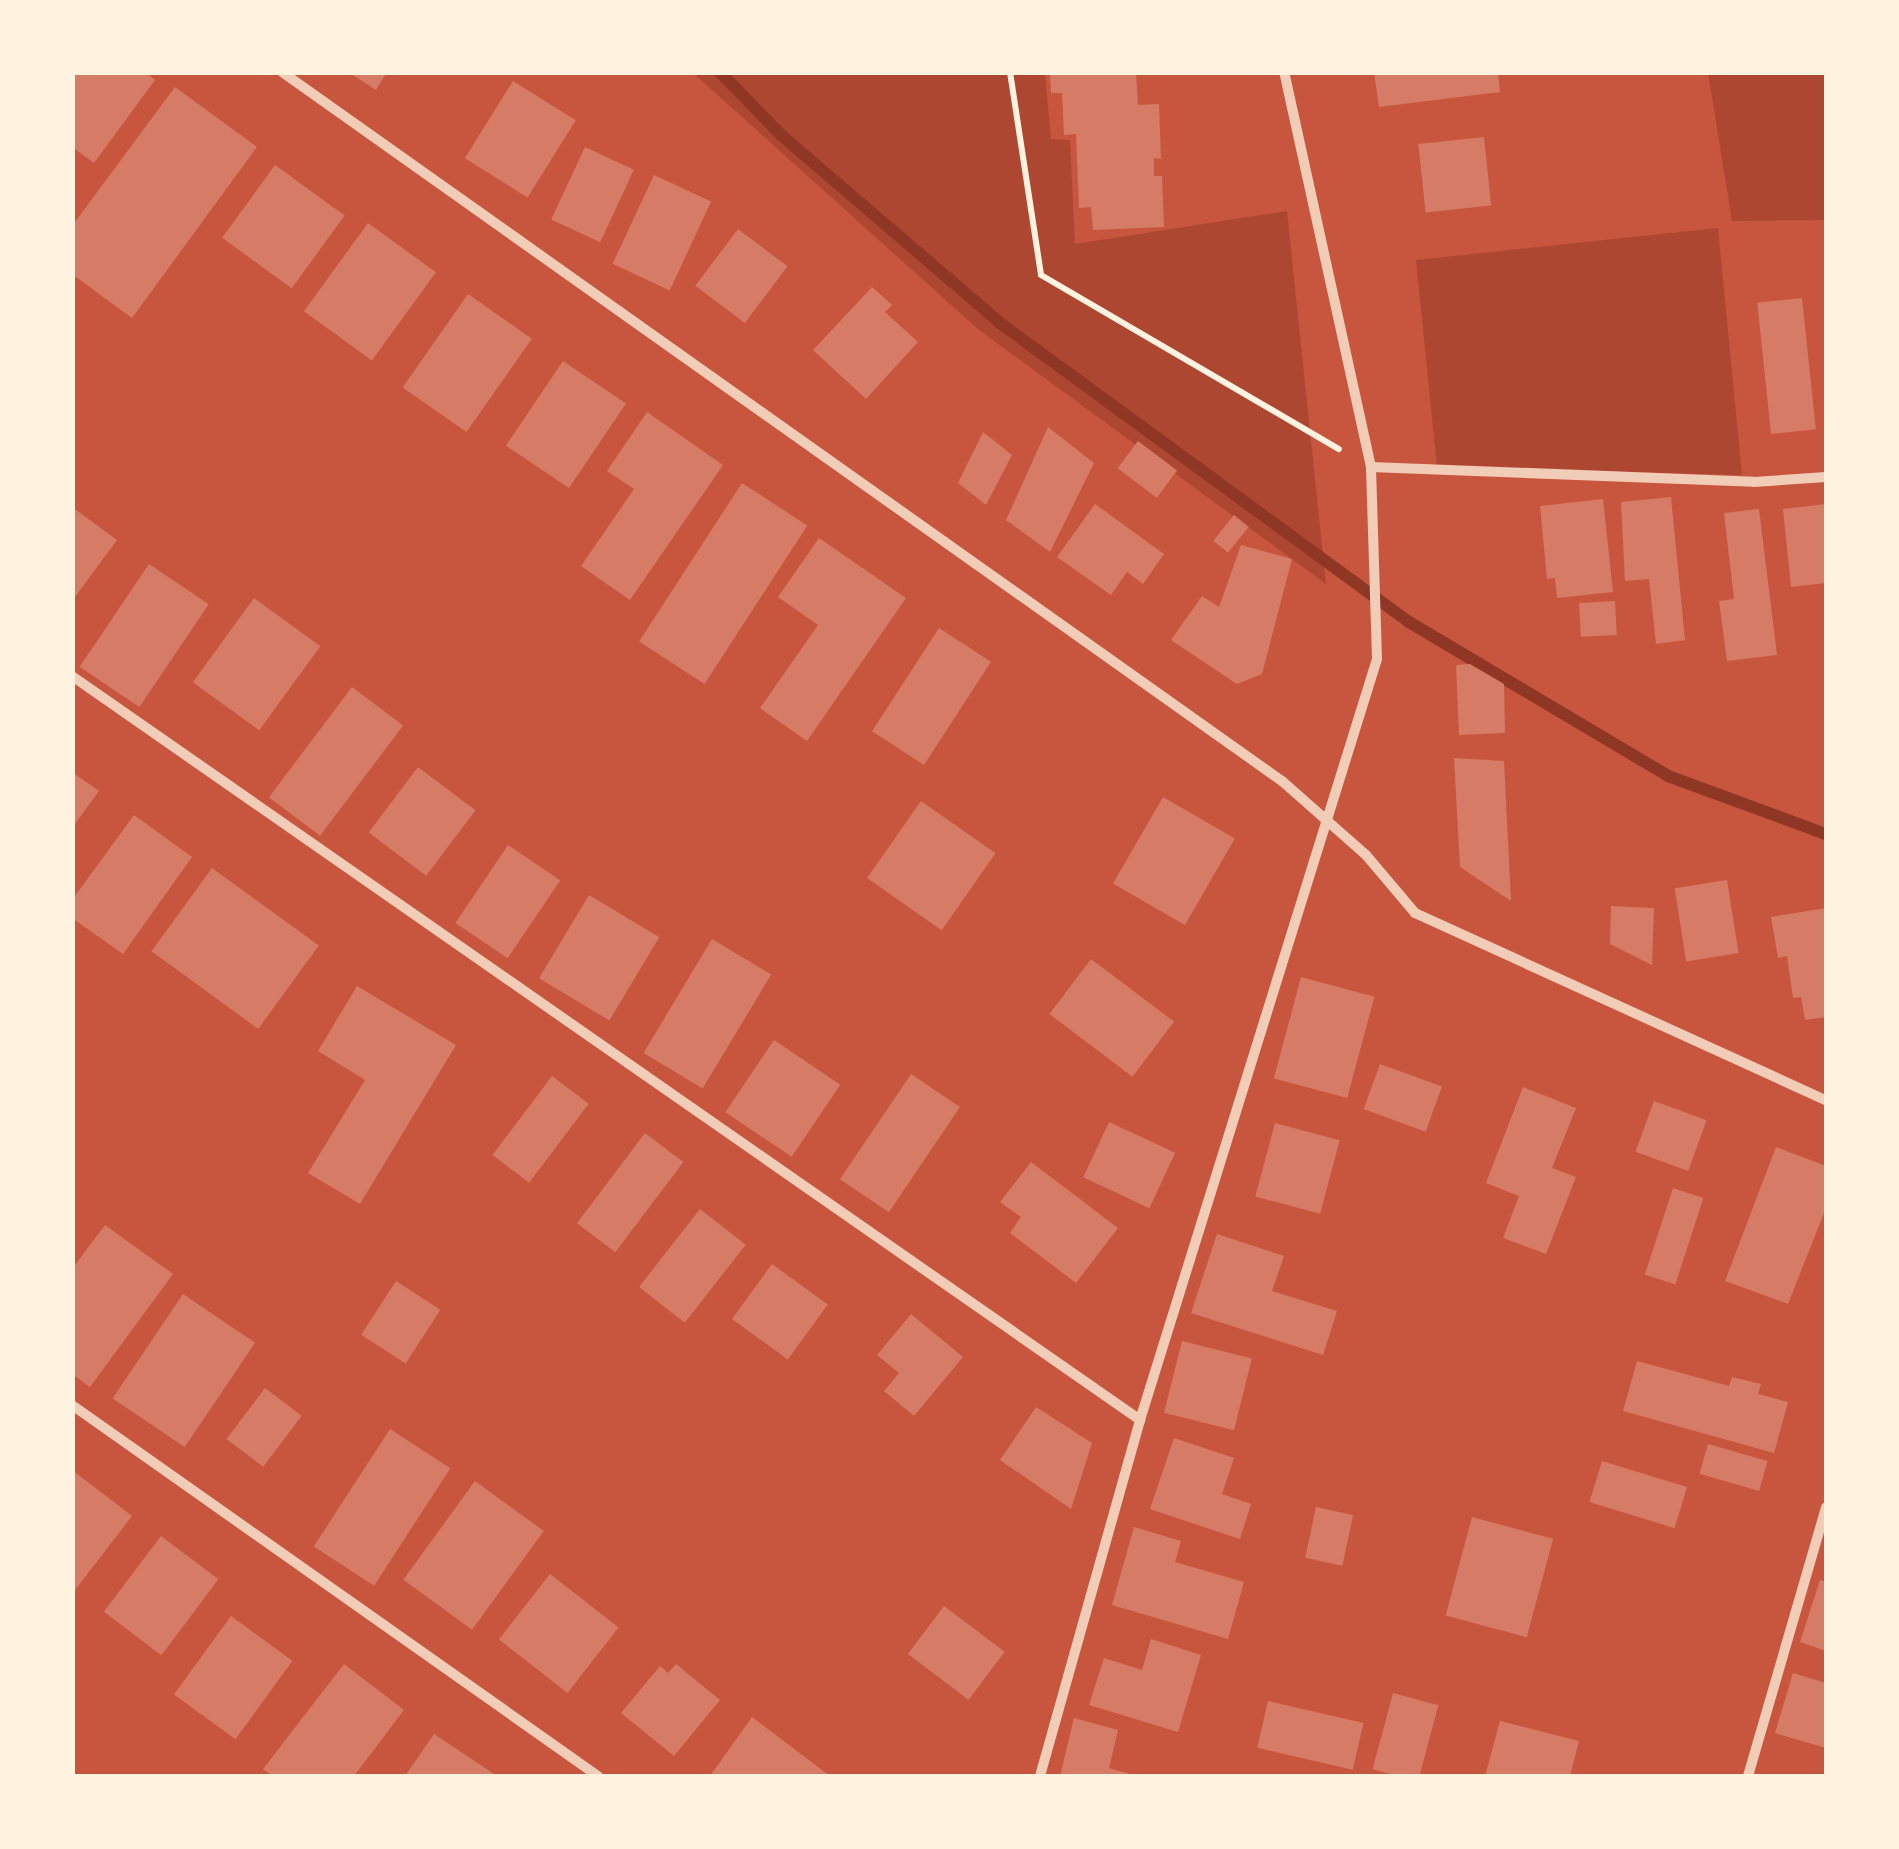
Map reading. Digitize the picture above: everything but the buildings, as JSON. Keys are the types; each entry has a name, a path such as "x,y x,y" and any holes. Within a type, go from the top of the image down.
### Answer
{"street":[{"path":"282,72 1282,781 1329,822 1415,913 1826,1100"},
{"path":"1040,1776 1140,1420 1377,659 1377,559 1370,467 1284,72"},
{"path":"1370,467 1754,482 1826,477"},
{"path":"72,676 1140,1420"},
{"path":"72,1406 598,1776"},
{"path":"1748,1776 1826,1507"}],"path":[{"path":"1010,72 1042,275 1370,467"}],"shaded area":[{"path":"693,73 1045,73 1051,139 1070,140 1075,244 1287,211 1326,584 979,330"},
{"path":"1708,73 1826,73 1826,220 1732,221"},
{"path":"1718,228 1742,475 1437,467 1416,260"}],"waterway":[{"path":"720,72 781,135 1000,323 1409,622 1668,776 1826,834"}]}
